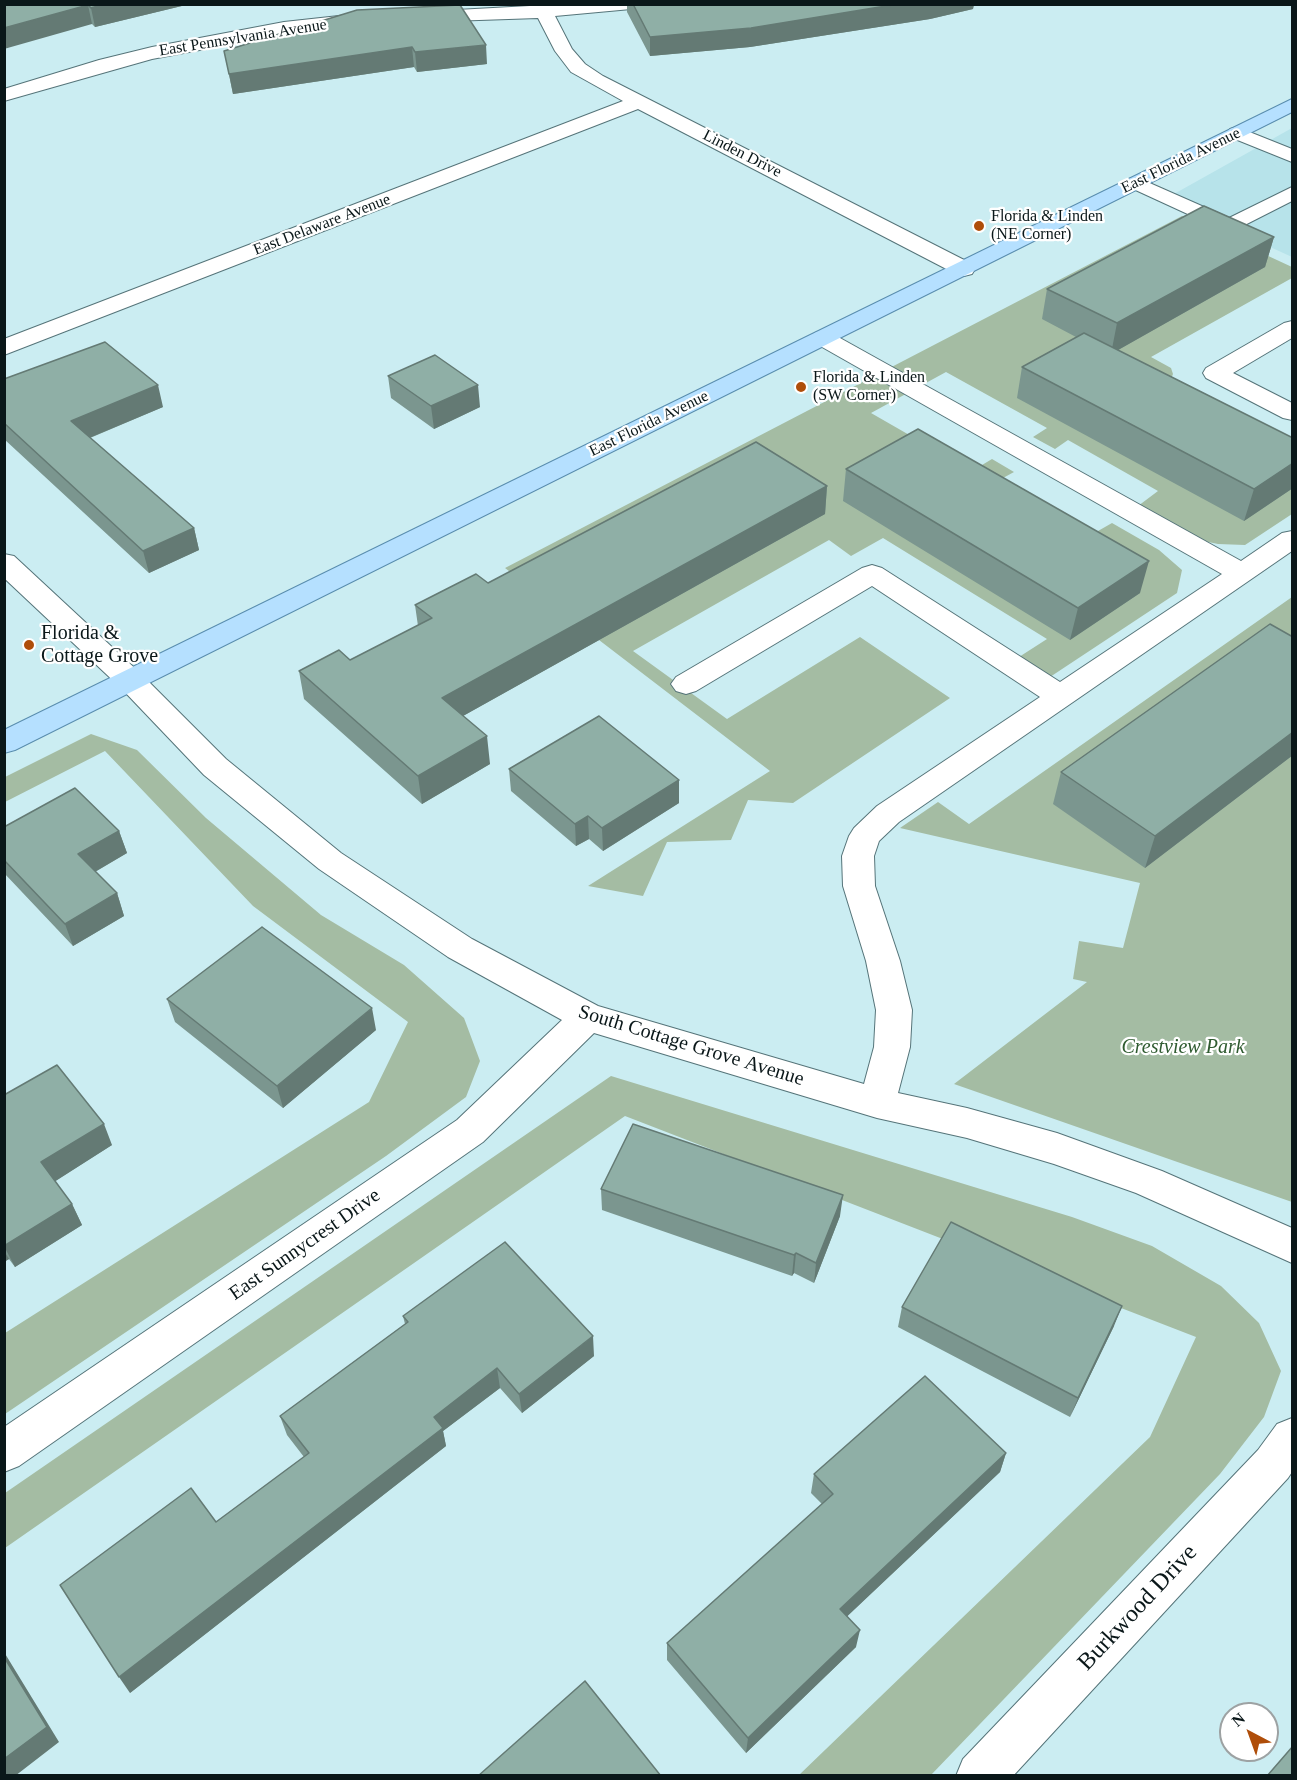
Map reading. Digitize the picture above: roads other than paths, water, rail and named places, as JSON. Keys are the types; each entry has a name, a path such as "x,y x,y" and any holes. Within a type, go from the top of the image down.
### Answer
{"main road":[{"name":"East Florida Avenue","path":"4,743 1293,105"}],"street":[{"path":"398,18 544,12 631,4"},
{"name":"Linden Drive","path":"544,12 564,51 578,68 596,80 964,269"},
{"name":"East Pennsylvania Avenue","path":"4,95 99,66 213,39 284,28 365,20"},
{"name":"East Delaware Avenue","path":"4,348 639,102"},
{"path":"1237,133 1293,156"},
{"path":"1136,183 1229,226 1293,193"},
{"path":"1293,328 1215,373 1293,413"},
{"path":"823,338 1242,573"},
{"path":"877,1103 892,1047 894,1010 884,961 859,886 858,856 865,836 888,814 1293,539"},
{"name":"South Cottage Grove Avenue","path":"4,562 131,681 215,767 330,861 460,948 562,1005 588,1017 877,1103 967,1123 1058,1149 1149,1182 1293,1246"},
{"path":"687,684 872,574 1060,696"},
{"name":"East Sunnycrest Drive","path":"4,1452 470,1131 588,1017"},
{"name":"Burkwood Drive","path":"980,1776 1273,1464 1293,1438"}],"place":[{"name":"Florida & Linden (NE Corner)","path":"979,226"},
{"name":"Florida & Linden (SW Corner)","path":"801,387"},
{"name":"Florida & Cottage Grove","path":"29,645"}],"park label":[{"name":"Crestview Park","path":"1183,1048"}]}
